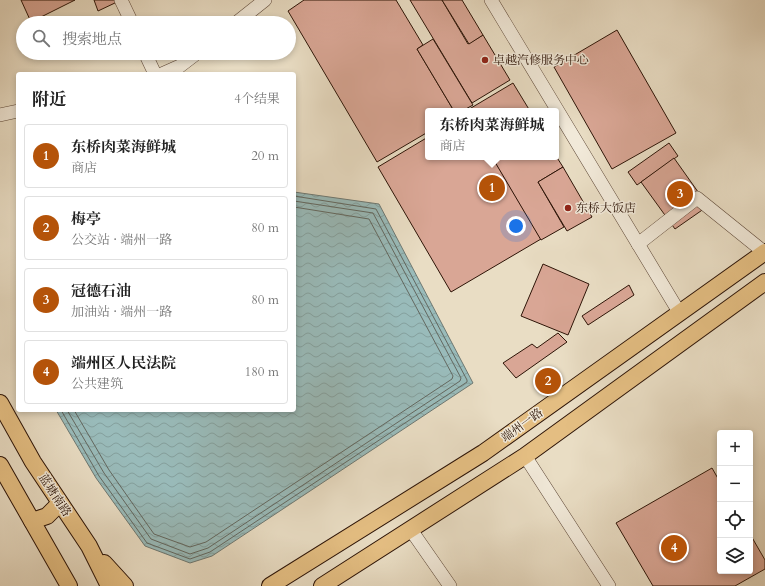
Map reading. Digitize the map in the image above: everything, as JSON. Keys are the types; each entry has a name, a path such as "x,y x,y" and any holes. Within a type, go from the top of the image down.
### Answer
{"main road":[{"name":"端州一路","path":"270,586 489,449 765,252"},
{"path":"322,586 525,456 765,282"},
{"name":"蓝塘南路","path":"0,403 33,462 88,546 109,586"},
{"path":"489,449 503,471"},
{"path":"0,465 69,586"},
{"path":"32,521 47,516 60,503"},
{"path":"88,546 125,586"},
{"path":"59,568 63,586"}],"street":[{"path":"121,0 129,16"},
{"path":"245,16 265,0"},
{"path":"491,0 556,108"},
{"path":"148,60 154,72"},
{"path":"166,72 180,66 188,60"},
{"path":"0,115 16,111"},
{"path":"559,113 679,312"},
{"path":"638,244 697,198 765,252"},
{"path":"525,456 609,586"},
{"path":"411,530 450,586"}],"water":[{"path":"296,192 379,204 473,383 212,556 190,563 145,546 96,478 57,412 296,412"}],"building":[{"path":"21,0 75,0 43,16 28,16"},
{"path":"94,0 116,0 117,2 98,11"},
{"path":"304,0 396,0 423,45 417,49 452,108 425,108 425,134 377,162 296,25 296,16 291,16 288,11"},
{"path":"410,0 442,0 468,44 483,35 510,80 472,103"},
{"path":"442,0 462,0 483,35 469,44"},
{"path":"617,30 676,133 612,169 554,67"},
{"path":"433,39 473,105 468,108 452,108 417,49"},
{"path":"513,83 528,108 471,108"},
{"path":"425,139 425,160 495,160 541,239 451,292 378,167"},
{"path":"669,143 678,156 637,185 628,172"},
{"path":"674,158 708,206 675,229 641,182"},
{"path":"494,160 559,160 563,167 538,182 564,227 541,240"},
{"path":"563,167 592,217 567,231 538,182"},
{"path":"543,264 589,284 568,335 521,316"},
{"path":"629,285 634,295 588,325 582,316"},
{"path":"558,333 567,342 516,378 503,363 532,344 537,348"},
{"path":"712,468 717,477 717,574 753,574 753,539 765,560 765,569 735,586 653,586 616,523"}],"place":[{"name":"卓越汽修服务中心","path":"485,60"},
{"name":"东桥肉菜海鲜城","path":"492,188"},
{"name":"冠德石油","path":"680,194"},
{"name":"东桥大饭店","path":"568,208"},
{"name":"梅亭","path":"548,381"},
{"name":"端州区人民法院","path":"674,548"}]}
